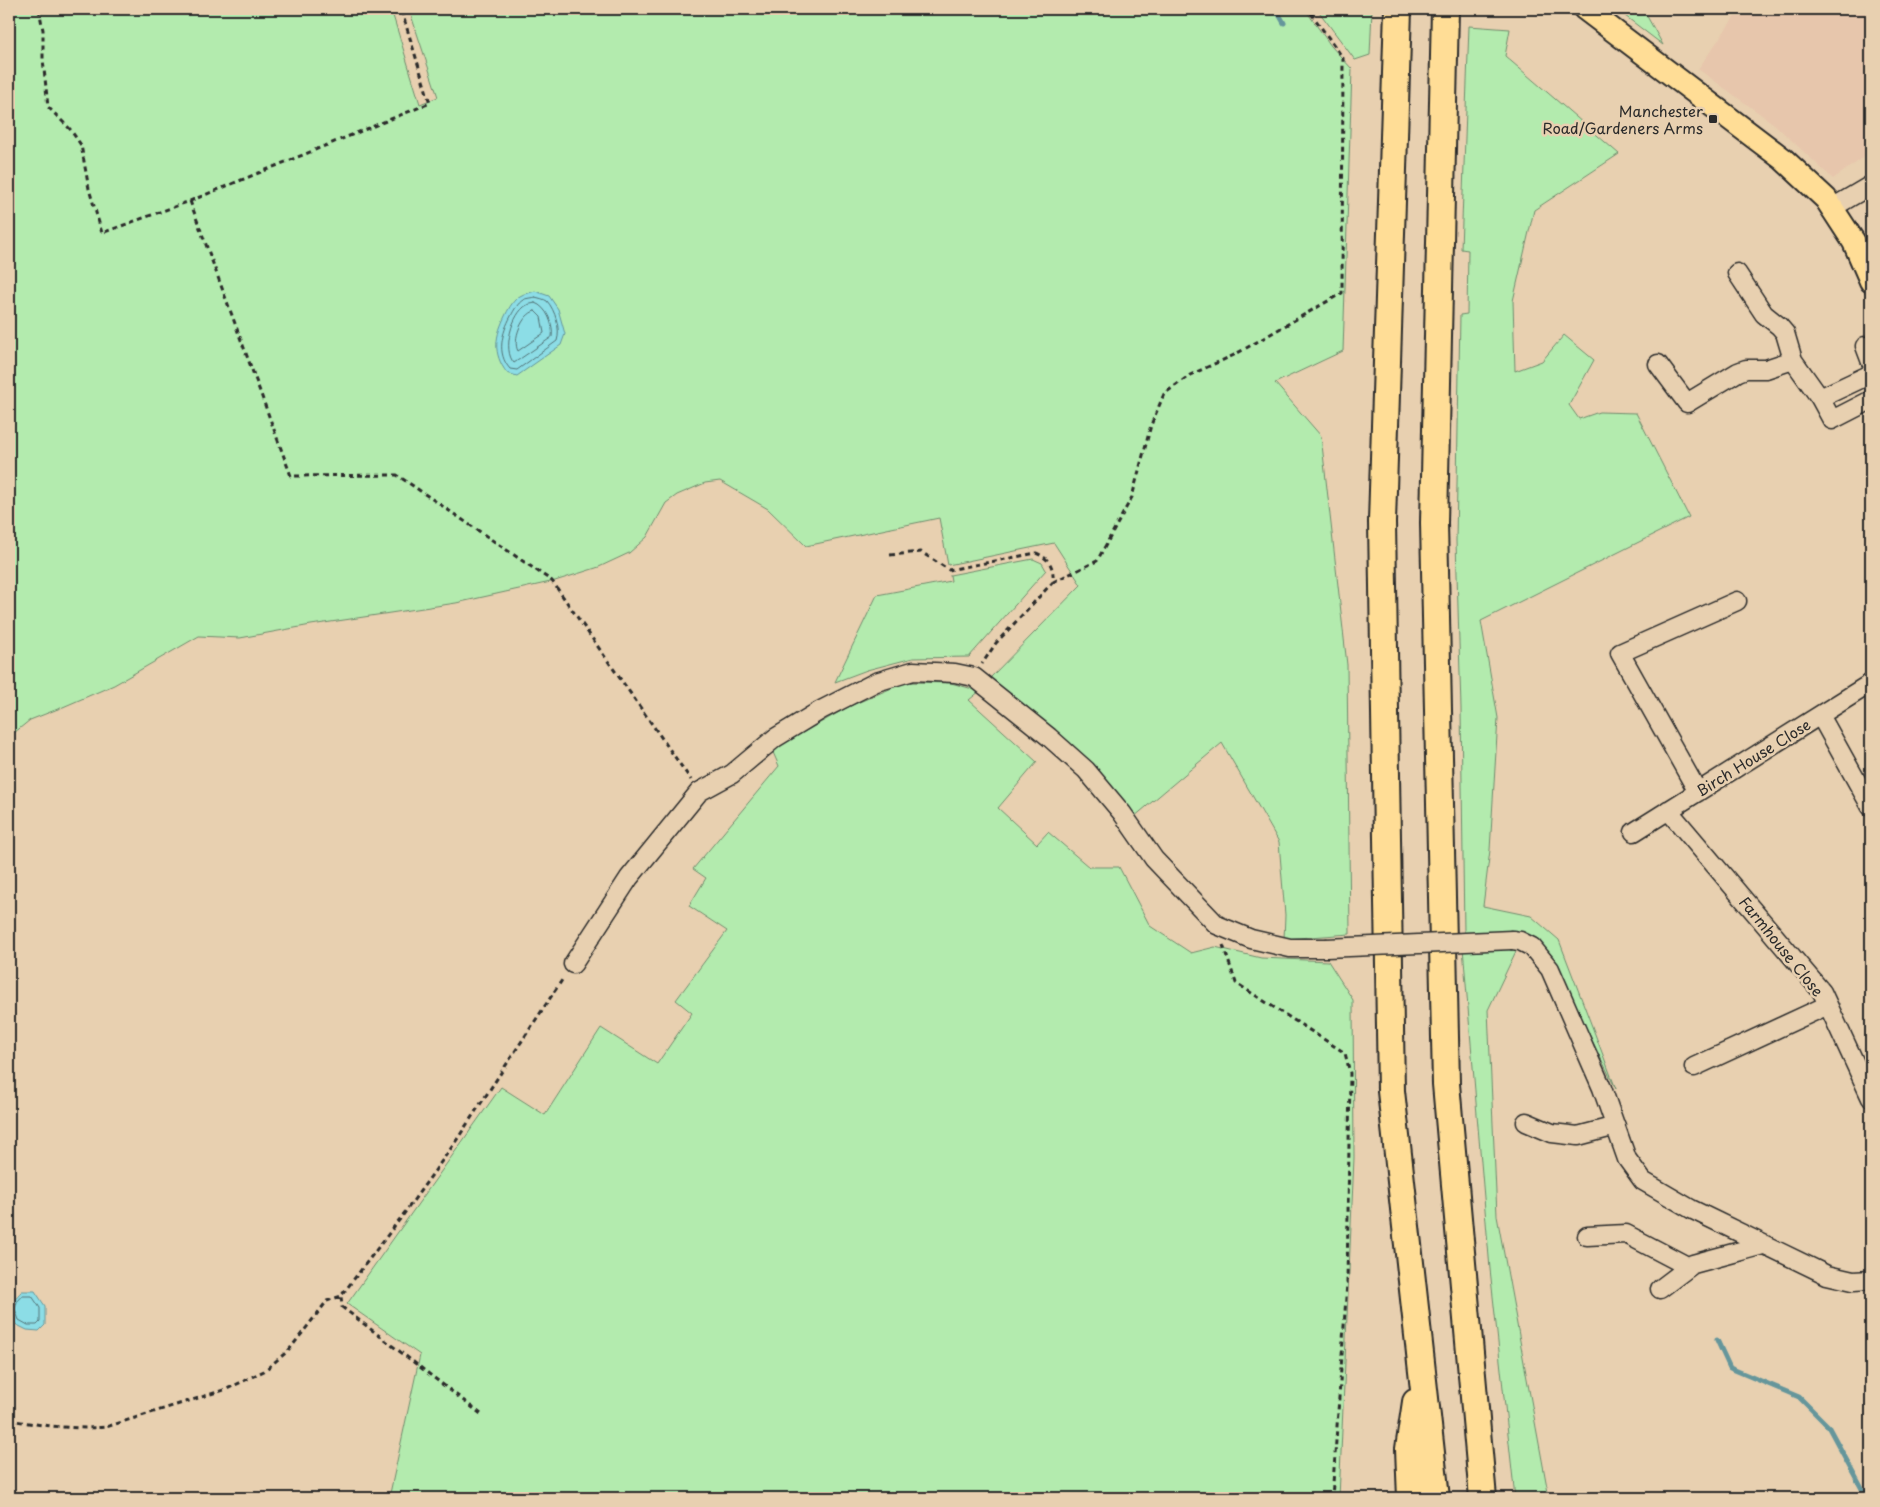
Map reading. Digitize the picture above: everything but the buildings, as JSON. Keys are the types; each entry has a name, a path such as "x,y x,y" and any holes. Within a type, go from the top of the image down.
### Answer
{"highway":[{"path":"1398,9 1382,522 1391,1072 1420,1369 1436,1498"},
{"path":"1445,11 1434,523 1446,1084 1483,1498"},
{"path":"1411,1498 1409,1449 1420,1369"}],"main road":[{"path":"1585,9 1783,159 1826,199 1854,242 1871,280"}],"street":[{"path":"1832,208 1871,185"},
{"path":"1737,273 1764,314 1785,333 1793,360 1820,398 1832,420 1871,400"},
{"path":"1658,364 1687,403 1738,372 1746,369 1766,369 1793,360"},
{"path":"1820,398 1871,374"},
{"path":"1698,792 1620,653 1736,601"},
{"path":"573,964 629,878 699,792 732,774 783,733 821,710 876,682 913,671 955,673 974,677 1041,730 1086,770 1122,814 1154,859 1216,925 1251,939 1290,948 1512,940 1532,946 1550,969 1602,1088 1627,1159 1643,1181 1691,1209 1826,1275 1853,1281 1871,1280"},
{"name":"Birch House Close","path":"1634,832 1871,683"},
{"path":"1820,715 1871,807"},
{"name":"Farmhouse Close","path":"1668,810 1822,992 1871,1098"},
{"path":"1694,1067 1828,1006"},
{"path":"1526,1122 1552,1132 1578,1136 1616,1126"},
{"path":"1587,1236 1626,1234 1689,1267"},
{"path":"1660,1289 1693,1264 1764,1245"}],"path":[{"path":"39,9 43,30 43,59 48,107 70,129 82,146 89,189 102,233 190,201 430,103 401,9"},
{"path":"974,677 996,643 1053,582 1097,562 1132,497 1150,425 1164,394 1190,374 1234,354 1342,293 1343,58 1308,9"},
{"path":"190,201 291,476 397,475 552,581 699,792"},
{"path":"890,555 921,552 949,570 1036,553 1046,558 1054,570 1053,582"},
{"path":"1216,925 1236,984 1345,1053 1350,1073 1347,1282 1332,1498"},
{"path":"9,1420 85,1429 106,1427 227,1389 264,1371 289,1350 328,1301 341,1296 403,1215 454,1144 573,964"},
{"path":"341,1296 342,1307 481,1414"}],"shaded area":[{"path":"1740,9 1871,9 1871,152 1833,179 1774,124 1698,69"}],"green space":[{"path":"9,9 391,9 420,104 438,97 409,9 1305,9 1331,46 1352,69 1343,351 1275,383 1321,436 1347,665 1350,934 1284,939 1285,915 1279,842 1222,743 1134,817 989,679 1081,585 1054,543 948,565 939,518 806,546 768,509 720,481 705,483 677,495 666,503 647,537 629,553 599,567 555,581 456,603 240,638 199,636 114,685 30,720 9,737"},
{"path":"1317,9 1372,9 1370,55 1355,60"},
{"path":"1616,9 1643,9 1663,45"},
{"path":"1469,26 1510,29 1505,56 1619,154 1534,210 1513,301 1515,371 1542,361 1564,335 1594,360 1569,405 1579,419 1599,412 1636,413 1689,517 1481,621 1498,718 1490,850 1483,906 1531,916 1559,940 1616,1089 1550,955 1535,940 1464,933 1461,708 1456,541 1460,315 1467,314 1468,250 1461,249"},
{"path":"1033,559 1042,563 1046,570 969,657 913,658 867,670 835,682 877,595 951,581 950,575"},
{"path":"906,682 951,683 980,691 969,700 1037,762 998,808 1037,844 1048,832 1089,867 1119,867 1150,926 1191,953 1215,947 1261,958 1328,961 1353,1000 1354,1158 1339,1498 389,1498 420,1355 347,1304 501,1087 545,1115 601,1028 657,1064 692,1013 676,1000 727,931 689,906 706,878 693,869 779,766 772,750 850,706"},
{"path":"1512,945 1517,949 1488,1010 1497,1216 1549,1498 1515,1498 1490,1269 1463,948"}],"water":[{"path":"535,291 549,296 558,309 565,334 561,345 517,376 507,373 502,366 497,351 499,330 514,301 522,295"},
{"path":"22,1291 35,1291 45,1306 45,1325 39,1331 27,1330 15,1324 11,1306"}],"waterway":[{"path":"1276,9 1284,23"},
{"path":"1717,1340 1730,1368 1799,1397 1828,1426 1867,1498"}],"place":[{"name":"Manchester Road/Gardeners Arms","path":"1713,119"}]}
